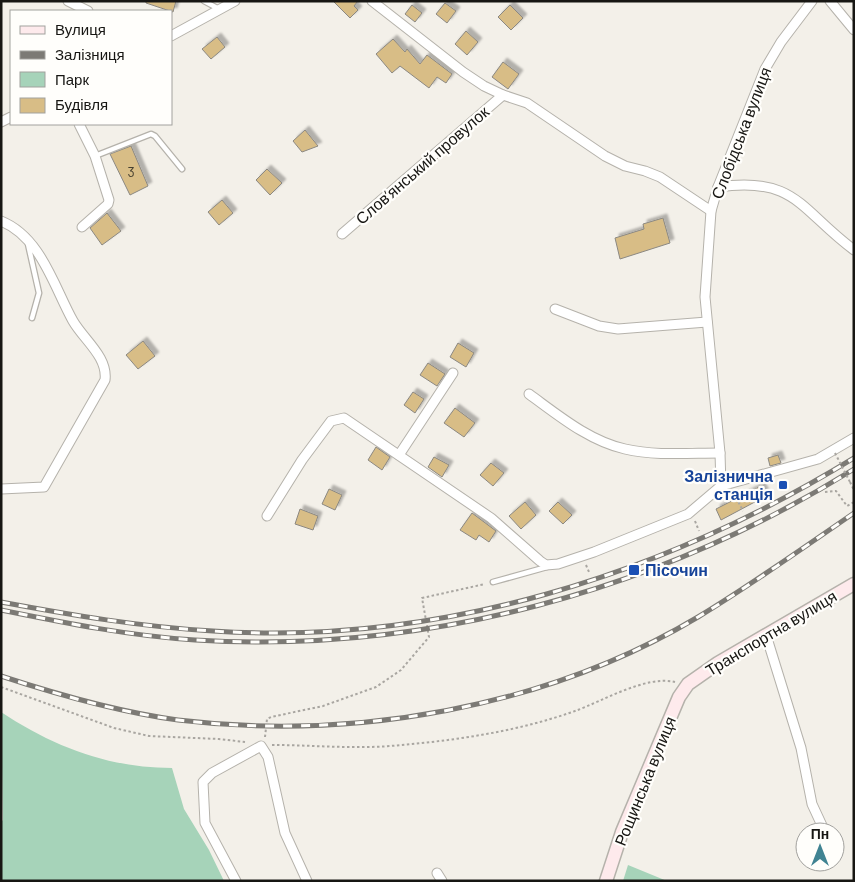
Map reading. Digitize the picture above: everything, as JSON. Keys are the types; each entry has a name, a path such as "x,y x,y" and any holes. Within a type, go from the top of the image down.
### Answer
{"street":[{"path":"68,1 86,10"},
{"path":"172,35 235,1"},
{"path":"372,1 462,72 502,95 527,103 605,156 625,166 660,177 711,211"},
{"name":"Слобідська вулиця","path":"725,485 706,322 705,274 711,211 718,187 765,69 781,42 812,1"},
{"path":"830,1 854,30"},
{"name":"Слов’янський провулок","path":"342,234 502,95"},
{"path":"80,125 95,156 108,204 82,227"},
{"path":"718,187 741,184 764,186 778,190 807,207 854,250"},
{"path":"1,221 13,226 27,240 56,285 73,322 101,359 105,374 95,397 44,487 1,489"},
{"path":"554,309 599,326 618,329 706,322"},
{"path":"398,455 453,373"},
{"path":"529,394 574,427 624,449 651,452 720,454"},
{"path":"267,516 302,460 334,419 344,418 491,518 546,565 558,564 688,514 725,485 818,459 854,438"},
{"name":"Транспортна вулиця","path":"688,684 718,663 854,584"},
{"path":"766,635 801,748 812,804 820,822"},
{"name":"Рощинська вулиця","path":"606,881 629,817 679,697 688,684"},
{"path":"236,881 205,823 203,782 212,773 262,746 268,757 285,833 306,881"}],"lane":[{"path":"204,1 221,10"},
{"path":"95,156 151,134 155,136 182,169"},
{"path":"27,240 39,293 32,318"},
{"path":"493,582 558,564"}],"path":[{"path":"835,453 854,490"},
{"path":"725,485 743,511"},
{"path":"824,492 836,491 848,506 854,502"},
{"path":"1,687 114,728 149,736 219,739 262,746 268,719 271,717 323,706 351,697 376,687 401,670 429,636 422,598 493,582"},
{"path":"272,745 388,746 455,739 521,727 574,711 648,682 669,680 688,684"}],"green space":[{"path":"1,712 41,736 104,760 149,767 172,768 184,809 209,850 224,881 1,881 1,822 3,820"},
{"path":"628,865 667,881 623,881"}],"building":[{"path":"146,1 176,1 173,12 172,10 146,3"},
{"path":"333,1 358,1 354,6 358,10 350,18"},
{"path":"445,3 456,11 447,23 436,14"},
{"path":"412,5 422,13 415,22 405,14"},
{"path":"510,5 523,18 511,30 498,17"},
{"path":"466,31 478,42 467,55 455,44"},
{"path":"217,37 225,47 211,59 202,49"},
{"path":"393,39 405,52 407,49 420,64 427,55 452,74 446,83 437,77 429,88 400,66 392,73 376,54"},
{"path":"503,62 519,74 508,89 492,77"},
{"path":"305,130 318,146 302,152 293,141"},
{"path":"131,146 148,186 130,195 110,154"},
{"path":"267,169 282,183 270,195 256,180"},
{"path":"222,200 233,213 219,225 208,212"},
{"path":"107,213 121,231 102,245 90,228"},
{"path":"663,218 670,243 620,259 615,238 644,229 643,224"},
{"path":"143,341 155,356 138,369 126,355"},
{"path":"458,343 474,353 466,367 450,357"},
{"path":"428,363 445,374 437,386 420,375"},
{"path":"413,392 424,399 415,413 404,405"},
{"path":"455,408 475,423 464,437 444,423"},
{"path":"376,447 390,457 382,470 368,460"},
{"path":"778,455 781,463 770,466 768,458"},
{"path":"434,457 449,465 442,477 428,467"},
{"path":"491,463 504,473 493,486 480,475"},
{"path":"761,486 766,496 721,520 716,509"},
{"path":"329,489 342,495 335,510 322,504"},
{"path":"525,502 536,515 521,529 509,516"},
{"path":"558,502 572,515 563,524 549,511"},
{"path":"300,509 318,516 313,530 295,524"},
{"path":"472,513 496,531 489,542 479,535 476,540 460,530"}],"railway":[{"path":"1,602 107,620 213,631 298,633 382,627 465,614 547,594 627,568 705,536 781,500 854,458"},
{"path":"1,610 122,632 195,640 282,642 368,636 453,624 538,606 620,580 701,549 779,512 854,469"},
{"path":"1,676 111,708 178,720 244,725 312,726 379,721 447,710 513,695 577,674 639,648 718,605 854,513"}],"place":[{"name":"Залізнична станція","path":"783,485"},
{"name":"Пісочин","path":"634,570"}]}
